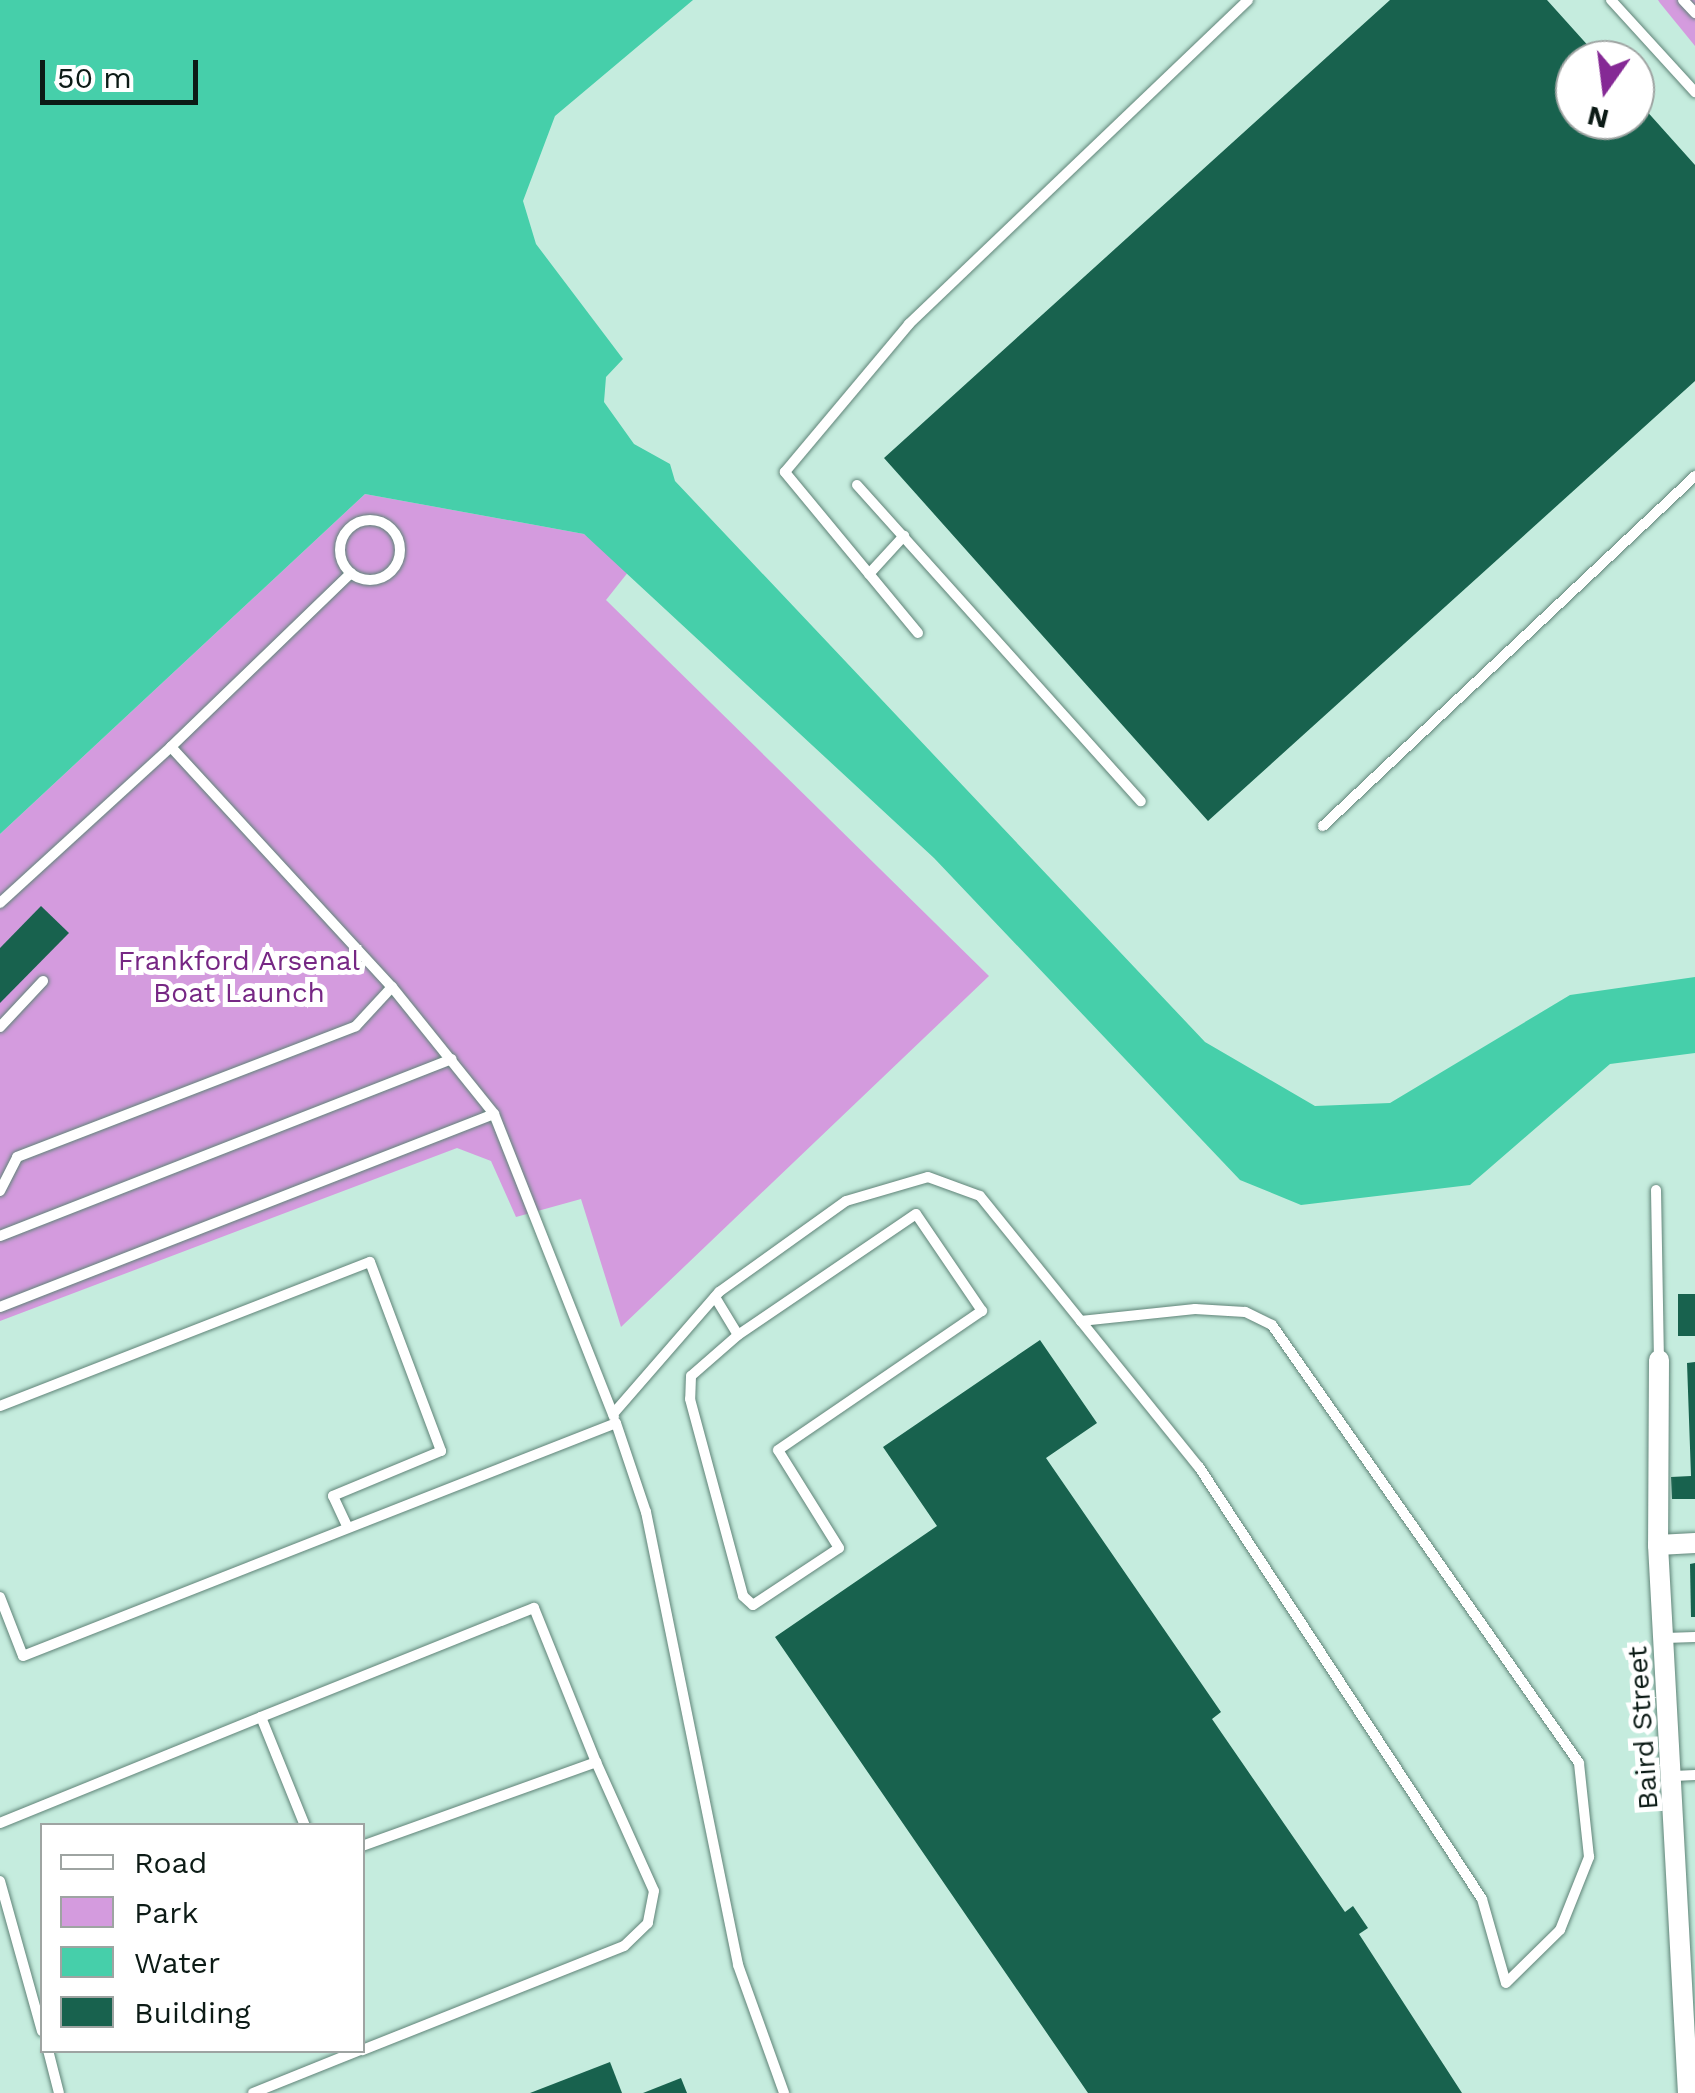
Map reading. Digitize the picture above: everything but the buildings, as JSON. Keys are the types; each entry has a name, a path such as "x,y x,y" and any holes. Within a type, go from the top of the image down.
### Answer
{"street":[{"name":"Baird Street","path":"1659,1360 1658,1545 1664,1638 1684,1775 1688,1866 1688,2093"},
{"path":"1658,1545 1695,1544"}],"lane":[{"path":"918,633 785,472 909,324 1248,0"},
{"path":"1612,0 1695,92"},
{"path":"1683,0 1695,14"},
{"path":"1324,826 1695,476"},
{"path":"857,484 1141,801"},
{"path":"372,520 390,527 400,543 393,569 368,580 351,572 340,548 348,530 372,520"},
{"path":"869,574 904,536"},
{"path":"0,903 351,572"},
{"path":"170,746 392,987 494,1114 614,1418 646,1512 738,1965 784,2093"},
{"path":"0,1027 43,981"},
{"path":"0,1191 17,1157 356,1026 392,987"},
{"path":"0,1236 452,1059"},
{"path":"0,1307 494,1114"},
{"path":"0,1597 23,1656 614,1418 715,1297 846,1201 928,1177 980,1196 1081,1321 1199,1467 1482,1899 1506,1982 1560,1930 1588,1858 1578,1763 1272,1326 1246,1312 1195,1309 1081,1321"},
{"path":"1656,1190 1659,1360"},
{"path":"916,1214 982,1311 778,1450 838,1548 753,1604 690,1399 691,1376 738,1335 916,1214"},
{"path":"0,1406 370,1262 441,1451 334,1496 348,1528"},
{"path":"715,1297 738,1335"},
{"path":"0,1824 534,1608 596,1762 654,1891 638,1936 365,2048"},
{"path":"1664,1638 1695,1637"},
{"path":"262,1717 304,1823"},
{"path":"365,1845 596,1762"},
{"path":"0,1881 40,2023"},
{"path":"30,1981 40,1977"},
{"path":"49,2053 58,2093"},
{"path":"253,2093 353,2053"}],"green space":[{"path":"1658,0 1695,0 1695,46 1660,3"},
{"name":"Frankford Arsenal Boat Launch","path":"365,494 584,534 629,571 606,600 989,976 621,1327 581,1199 516,1217 491,1161 457,1148 0,1321 0,834"}],"water":[{"path":"0,0 693,0 555,116 523,201 536,244 623,359 606,377 604,402 634,444 670,464 675,481 1205,1042 1315,1106 1390,1103 1570,995 1695,977 1695,1053 1610,1064 1470,1185 1301,1205 1240,1180 934,858 584,534 365,494 0,834"}]}
